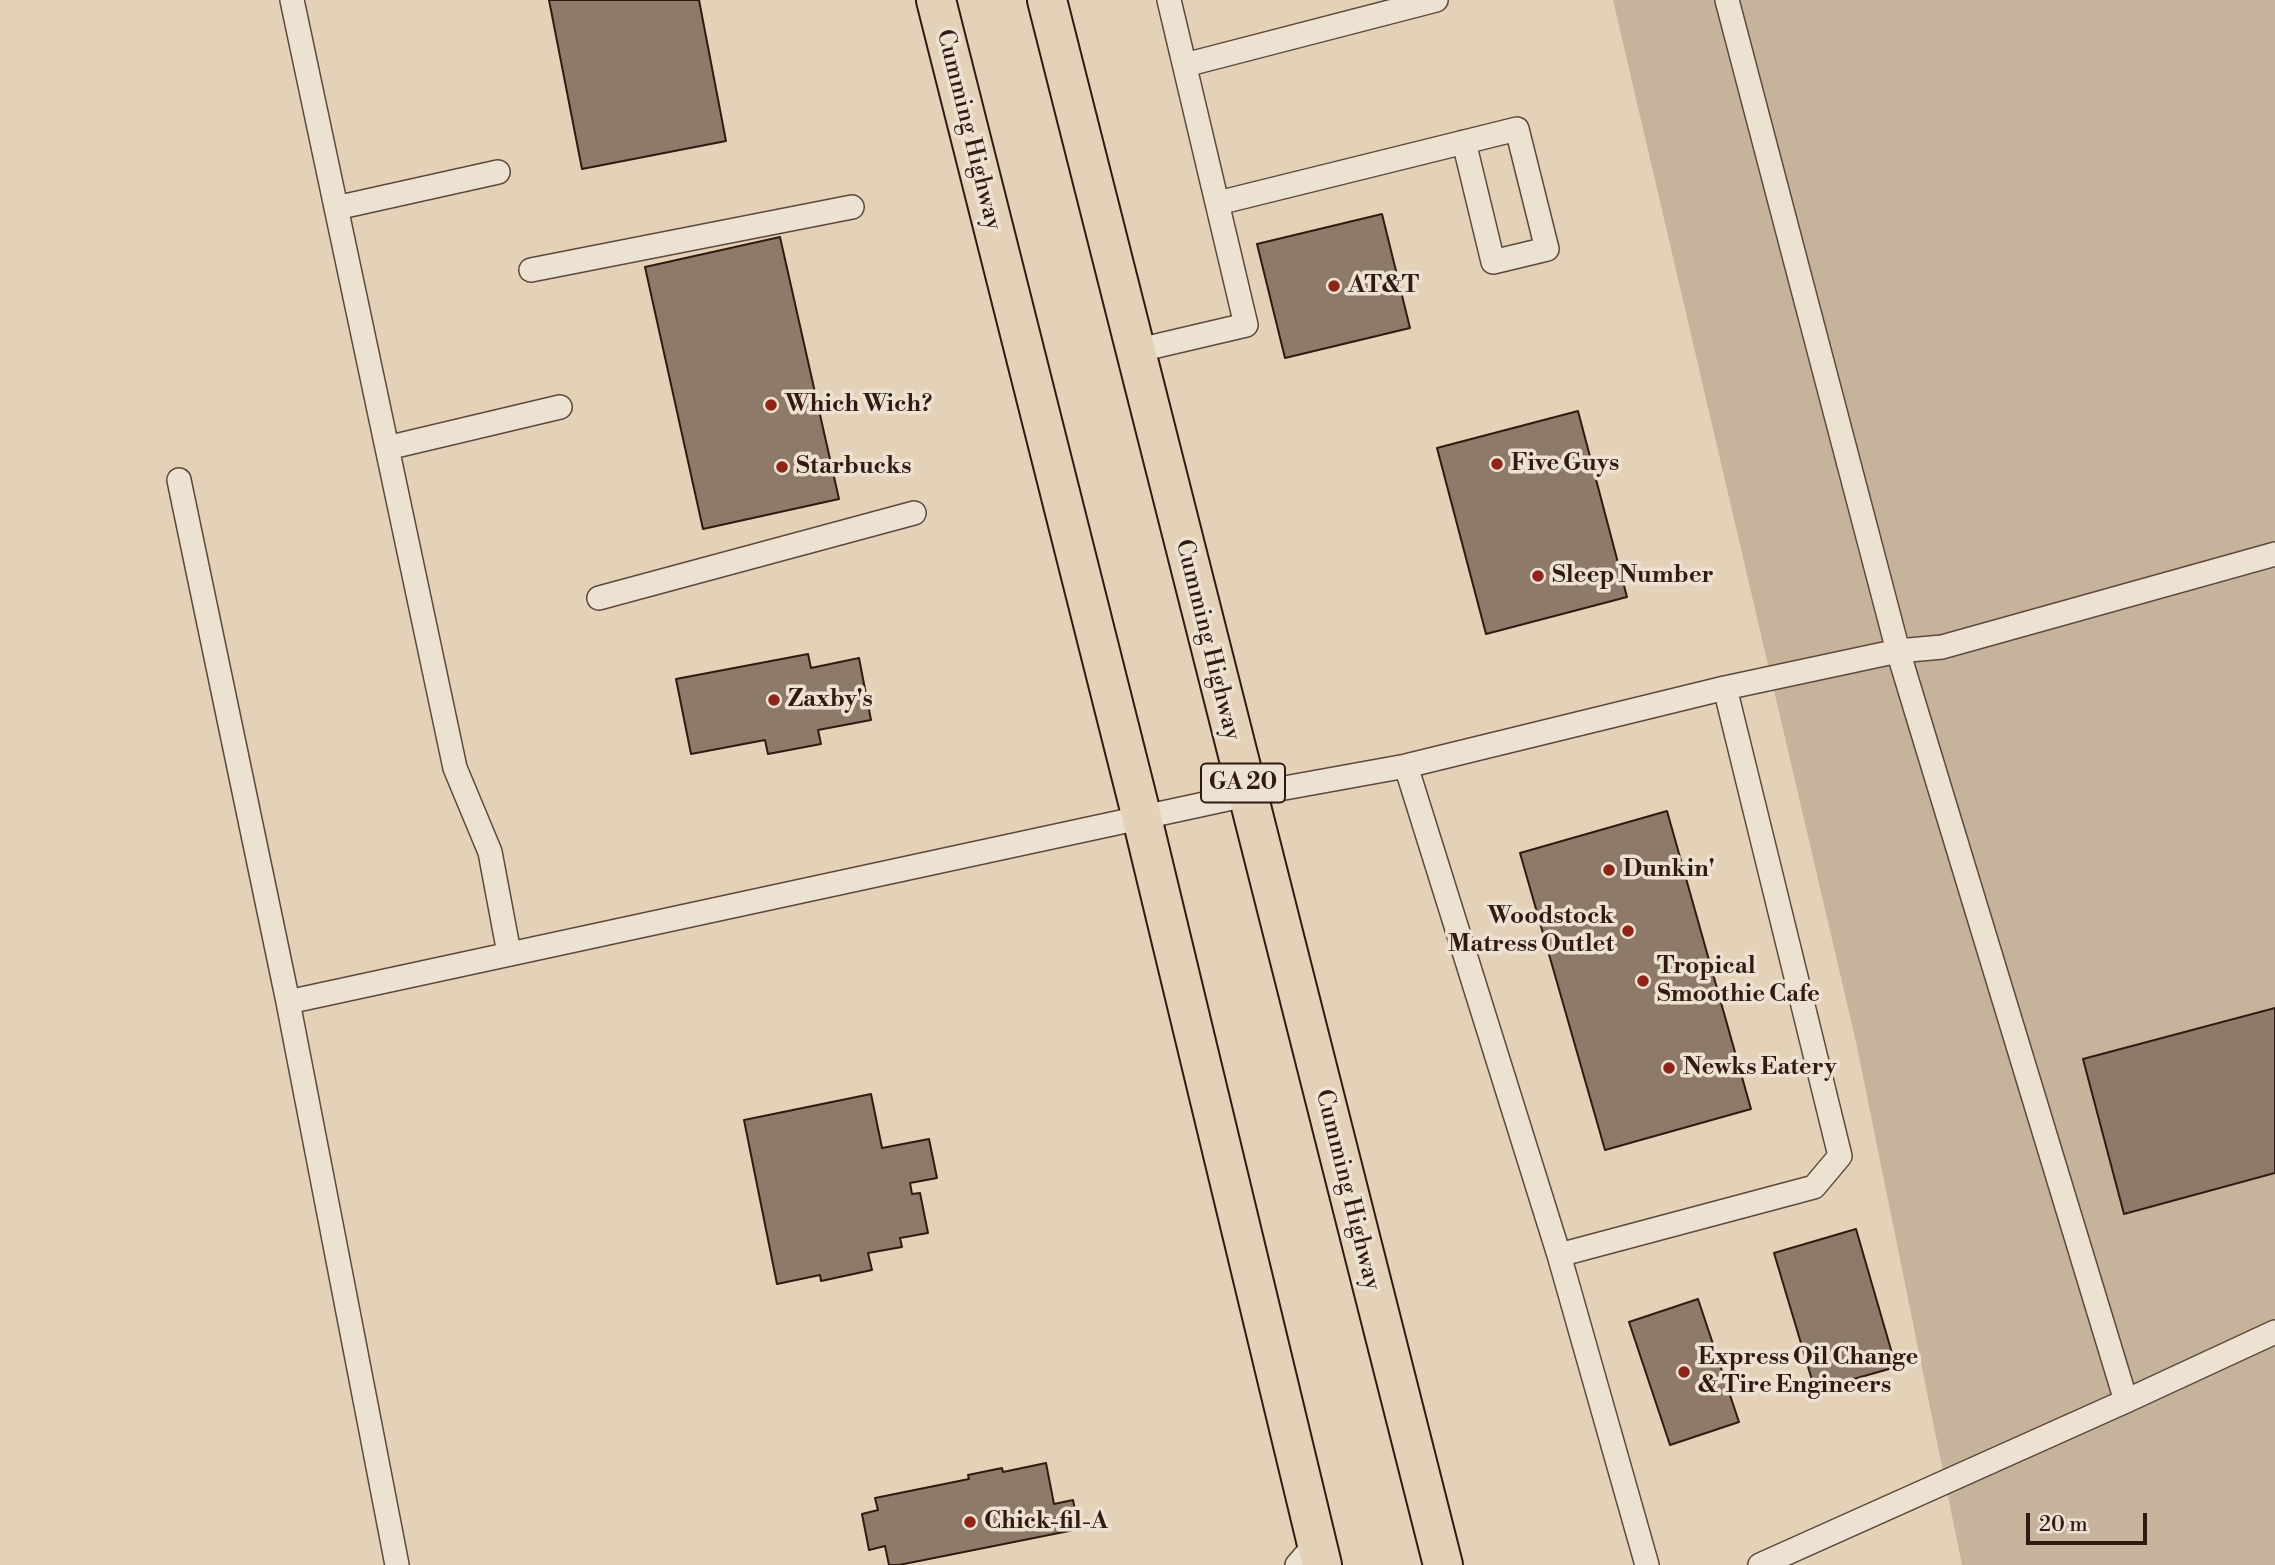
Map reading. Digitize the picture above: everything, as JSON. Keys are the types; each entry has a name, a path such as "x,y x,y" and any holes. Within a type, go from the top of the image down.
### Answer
{"main road":[{"name":"Cumming Highway","path":"936,0 1142,818 1269,1351 1312,1557"},
{"name":"Cumming Highway","path":"1047,0 1443,1565"}],"lane":[{"path":"292,0 455,768 490,852 509,953"},
{"path":"1135,351 1246,325 1169,0"},
{"path":"1185,65 1436,0"},
{"path":"1727,0 1898,651 2126,1401"},
{"path":"1218,203 1464,142 1517,129 1547,249 1493,262 1464,142"},
{"path":"336,208 498,172"},
{"path":"531,270 852,207"},
{"path":"387,448 560,407"},
{"path":"179,480 288,1002 397,1565"},
{"path":"599,598 914,513"},
{"path":"288,1002 1246,795 1406,766 1725,688 1898,651 1942,647 2275,554"},
{"path":"1559,1255 1814,1187 1840,1157 1725,688"},
{"path":"1406,766 1559,1255 1647,1565"},
{"path":"1760,1565 2275,1332"}],"shaded area":[{"path":"1613,0 2275,0 2275,1565 1962,1565 1856,1042"}],"building":[{"path":"549,0 699,0 726,141 582,169"},
{"name":"AT&T","path":"1382,214 1410,328 1285,358 1257,244"},
{"path":"780,237 839,499 703,529 645,267"},
{"path":"1578,411 1627,597 1486,634 1437,448"},
{"name":"Zaxby's","path":"808,654 811,668 859,658 871,720 818,730 821,744 768,754 765,740 691,754 676,679"},
{"path":"1667,811 1751,1109 1605,1150 1520,853"},
{"path":"2275,1008 2275,1173 2124,1214 2083,1059"},
{"path":"871,1094 882,1148 929,1139 937,1178 910,1183 912,1194 920,1193 928,1233 900,1238 902,1247 868,1253 872,1270 821,1281 820,1275 777,1284 744,1120"},
{"path":"1856,1229 1896,1367 1815,1390 1774,1253"},
{"name":"Express Oil Change & Tire Engineers","path":"1698,1299 1739,1422 1670,1445 1629,1322"},
{"name":"Chick-fil-A","path":"1046,1463 1054,1504 1073,1500 1079,1529 899,1565 889,1565 885,1546 869,1550 862,1514 878,1510 875,1498 969,1479 968,1475 1002,1468 1003,1472"}],"place":[{"name":"AT&T","path":"1334,286"},
{"name":"Which Wich?","path":"771,405"},
{"name":"Five Guys","path":"1497,464"},
{"name":"Starbucks","path":"782,467"},
{"name":"Sleep Number","path":"1538,576"},
{"name":"Zaxby's","path":"774,700"},
{"name":"Dunkin'","path":"1609,870"},
{"name":"Woodstock Matress Outlet","path":"1628,931"},
{"name":"Tropical Smoothie Cafe","path":"1643,981"},
{"name":"Newks Eatery","path":"1669,1068"},
{"name":"Express Oil Change & Tire Engineers","path":"1684,1372"},
{"name":"Chick-fil-A","path":"970,1522"}]}
